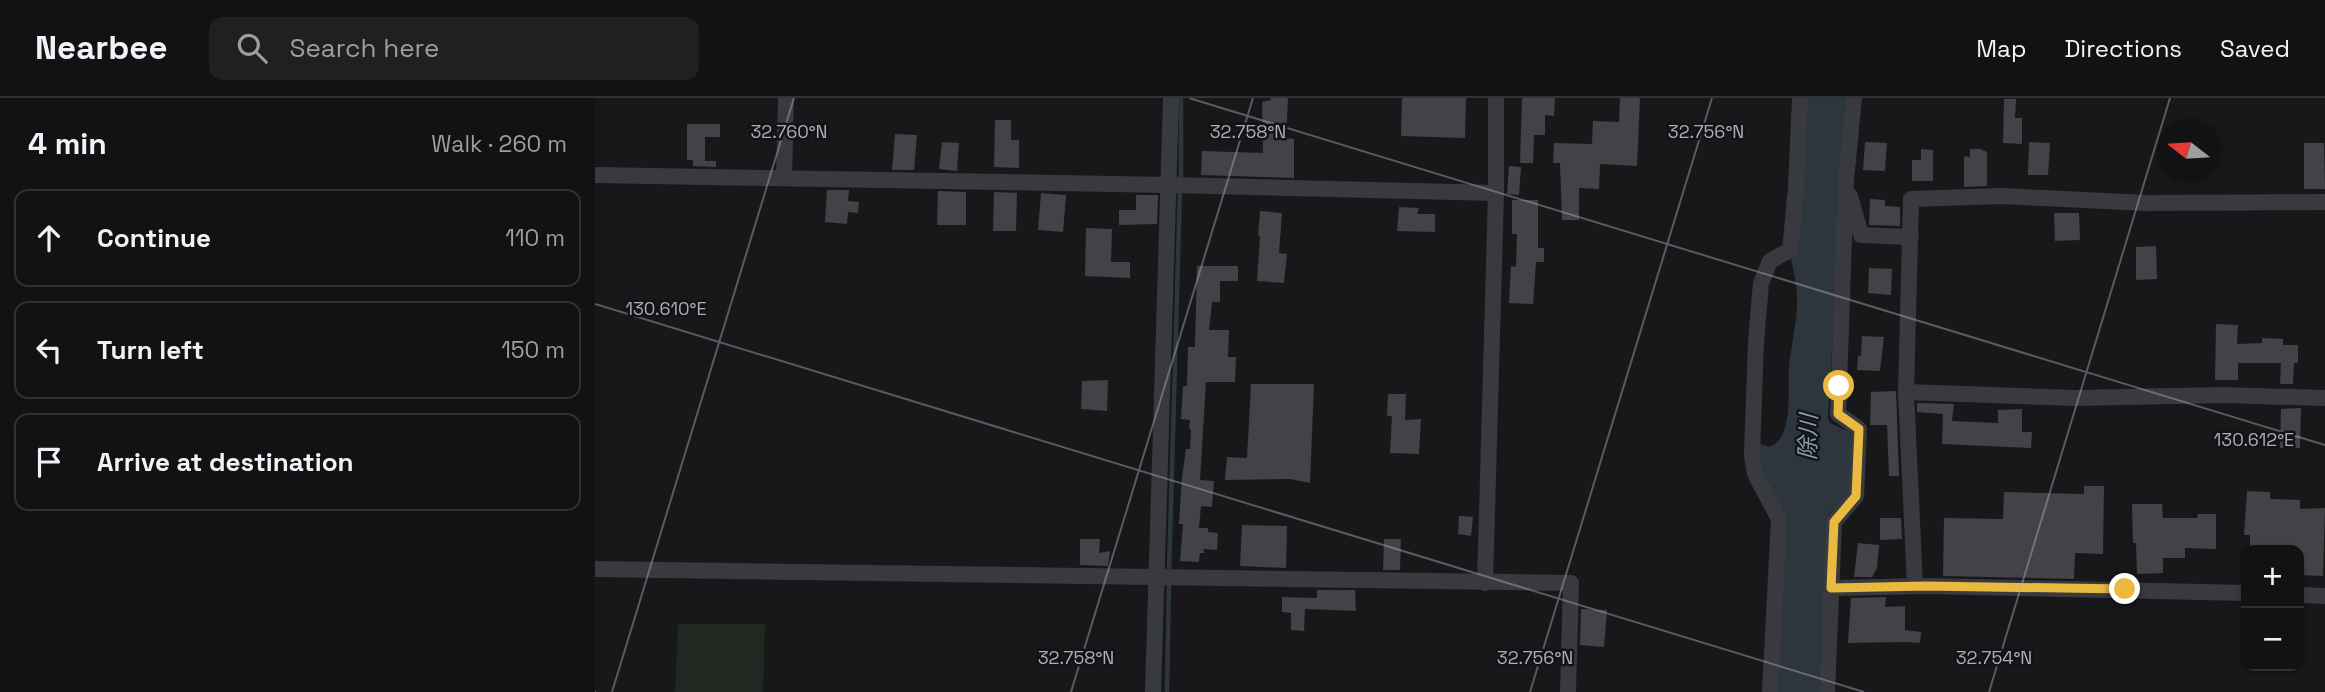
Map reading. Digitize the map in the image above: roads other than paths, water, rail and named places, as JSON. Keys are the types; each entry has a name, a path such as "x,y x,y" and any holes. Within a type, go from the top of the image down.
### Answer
{"street":[{"path":"783,178 786,98"},
{"path":"1153,692 1171,98"},
{"path":"1485,583 1496,193 1496,98"},
{"path":"1770,692 1779,519 1755,474 1752,455 1756,342 1761,283 1770,261 1790,250 1800,98"},
{"path":"1827,692 1834,522 1856,496 1857,482 1859,429 1838,414 1846,180 1854,98"},
{"path":"595,175 1496,193"},
{"path":"1846,180 1861,235 1911,237"},
{"path":"1915,586 1906,392 1911,199 2001,196 2147,203 2325,202"},
{"path":"1906,392 2076,398 2223,395 2325,398"},
{"path":"595,569 1571,583 1569,692"},
{"path":"1831,588 1915,586 2241,593"},
{"path":"2304,595 2325,596"}],"water":[{"name":"除川","path":"1806,98 1847,98 1828,418 1830,423 1850,432 1852,477 1847,499 1827,518 1819,692 1777,692 1785,518 1762,482 1758,443 1769,447 1777,442 1783,434 1788,412 1789,367 1797,301 1791,258 1798,251"}],"waterway":[{"path":"1181,98 1181,181"},
{"path":"1169,573 1180,190"},
{"path":"1167,692 1169,582"}]}
